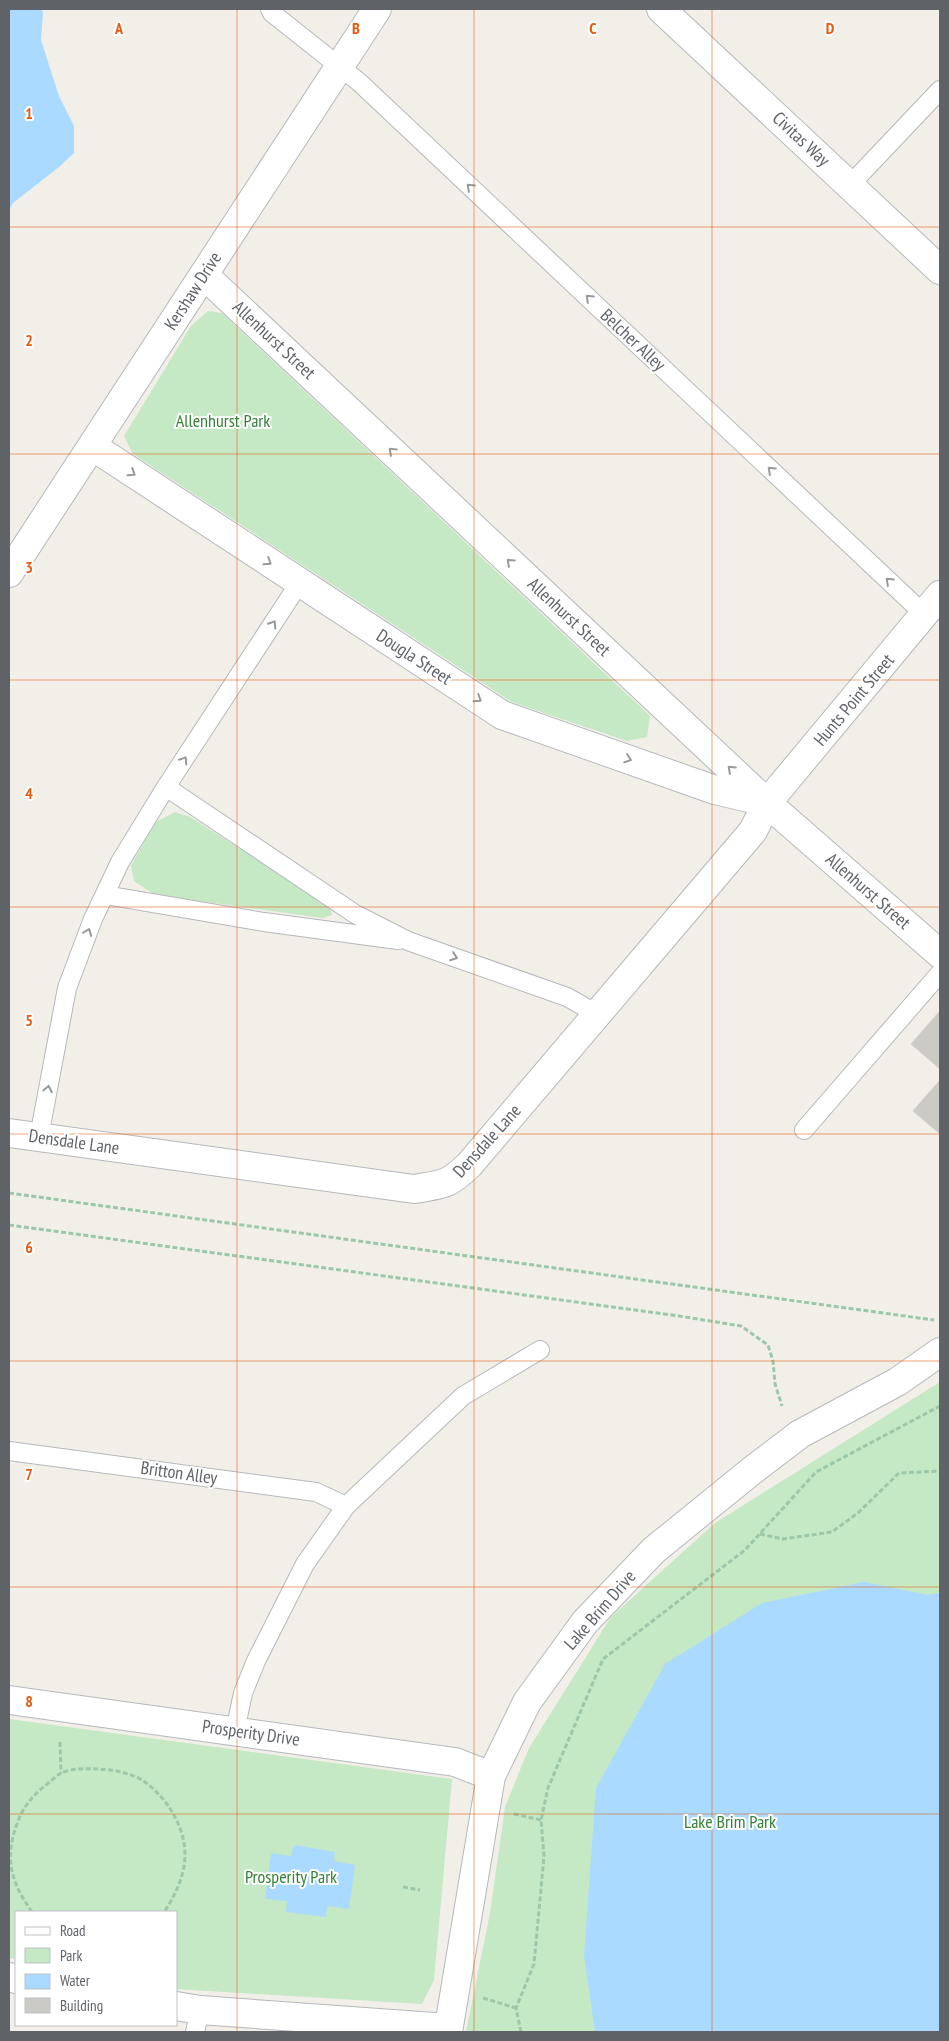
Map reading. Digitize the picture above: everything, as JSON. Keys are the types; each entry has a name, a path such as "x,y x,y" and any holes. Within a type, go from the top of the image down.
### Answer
{"street":[{"name":"Kershaw Drive","path":"9,573 377,9"},
{"name":"Civitas Way","path":"666,11 940,270"},
{"name":"Allenhurst Street","path":"204,275 767,802 940,954"},
{"name":"Dougla Street","path":"92,446 502,715 715,790 767,802"},
{"name":"Hunts Point Street","path":"767,802 932,605"},
{"name":"Densdale Lane","path":"9,1133 414,1189 446,1184 469,1164 753,831 767,802"},
{"name":"Lake Brim Drive","path":"448,2030 491,1776 527,1702 585,1622 654,1550 800,1434 897,1382 940,1352"},
{"name":"Prosperity Drive","path":"9,1700 455,1762 491,1776"},
{"path":"191,2016 448,2030"}],"lane":[{"name":"Belcher Alley","path":"270,9 272,13 359,82 932,605"},
{"path":"850,185 940,90"},
{"path":"39,1137 67,988 120,862 166,787 300,582"},
{"path":"166,787 355,914 408,941 567,997 597,1014"},
{"path":"105,894 264,922 408,941"},
{"path":"804,1130 940,972"},
{"path":"235,1731 243,1693 256,1661 305,1564 346,1506 463,1396 540,1350"},
{"name":"Britton Alley","path":"9,1451 316,1492 346,1506"}],"path":[{"path":"9,1193 937,1321"},
{"path":"9,1225 741,1326 768,1345 773,1361 775,1384 782,1406"},
{"path":"521,2032 516,2008 534,1964 544,1856 541,1820 548,1788 603,1659 745,1550 816,1472 940,1406"},
{"path":"759,1534 783,1539 832,1532 859,1512 899,1473 940,1471"},
{"path":"60,1742 62,1773"},
{"path":"31,1911 18,1893 10,1867 11,1839 20,1814 37,1792 62,1773 85,1768 113,1769 141,1780 165,1800 180,1826 185,1856 180,1886 165,1911"},
{"path":"513,1814 541,1820"},
{"path":"402,1887 420,1890"},
{"path":"476,1995 516,2008"}],"green space":[{"name":"Allenhurst Park","path":"208,311 222,313 650,716 647,737 627,741 512,702 133,454 124,436 191,326"},
{"path":"175,812 190,817 330,906 332,915 323,918 155,895 134,881 131,865 156,822"},
{"name":"Lake Brim Park","path":"940,1382 940,2032 466,2032 490,1913 505,1807 529,1748 611,1617 715,1523"},
{"name":"Prosperity Park","path":"9,1719 452,1779 434,1980 422,2004 178,1989 178,1911 15,1911 15,1959 9,1958"}],"water":[{"path":"9,9 41,9 43,12 41,40 59,96 74,126 74,153 13,203 9,210"},
{"name":"Lake Brim Park","path":"864,1582 928,1595 940,1593 940,2032 595,2032 584,1956 596,1788 665,1664 762,1603"},
{"path":"294,1845 335,1852 334,1861 355,1865 349,1909 327,1906 326,1917 286,1912 287,1901 265,1899 271,1853 291,1856"}],"building":[{"path":"940,1012 940,1069 911,1044"},
{"path":"940,1080 940,1134 913,1111"}]}
